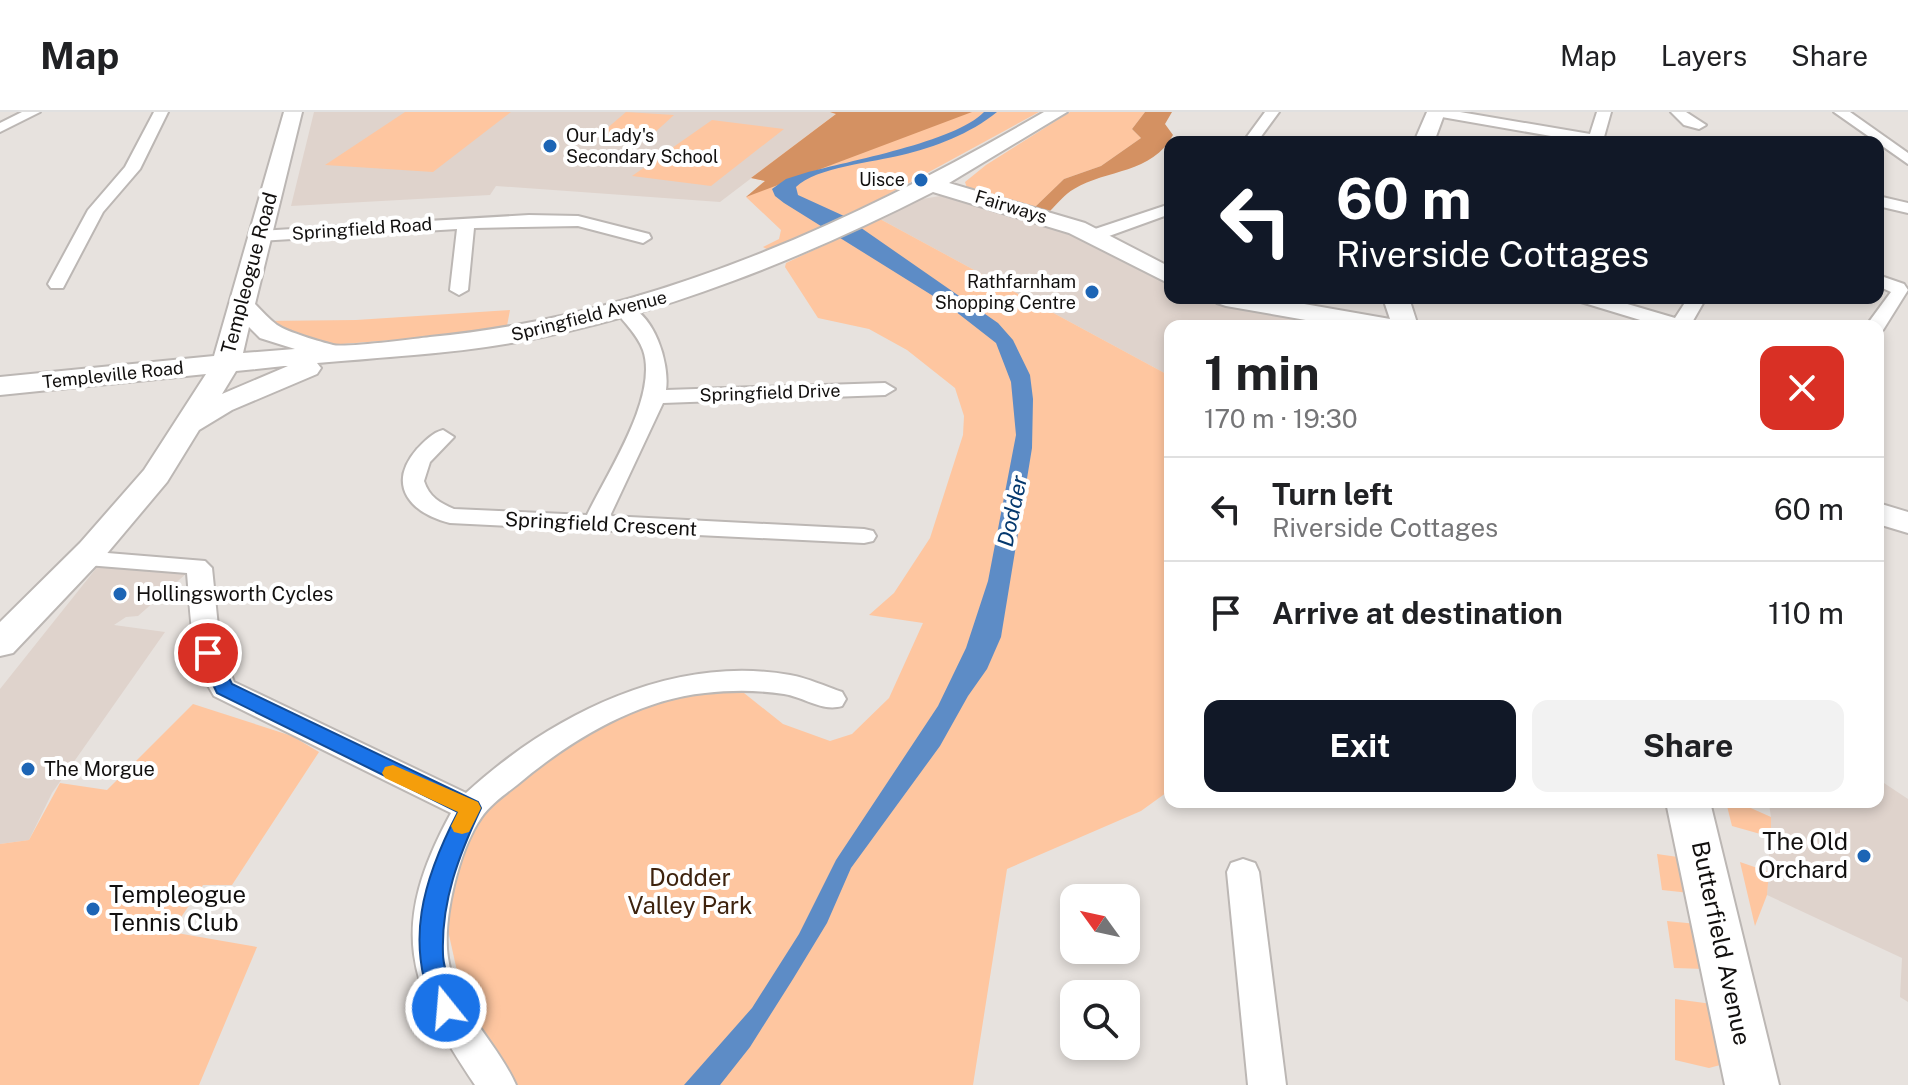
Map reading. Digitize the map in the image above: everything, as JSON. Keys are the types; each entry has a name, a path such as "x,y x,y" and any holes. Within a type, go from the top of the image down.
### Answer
{"main road":[{"name":"Templeogue Road","path":"0,644 83,559 156,475 226,364 293,112"},
{"name":"Springfield Avenue","path":"226,364 495,338 624,310 713,282 861,218 1058,112"},
{"path":"1426,136 1436,112"},
{"name":"Fairways","path":"929,184 1018,208 1092,236 1164,274"},
{"path":"1260,304 1351,320"},
{"path":"241,305 269,332 355,352"},
{"path":"190,424 222,404 270,382 355,352"},
{"name":"Templeville Road","path":"0,386 226,364"},
{"path":"1884,515 1908,523"},
{"name":"Butterfield Avenue","path":"1689,808 1752,1085"}],"street":[{"path":"0,128 33,112"},
{"path":"57,284 96,210 132,169 161,112"},
{"path":"1254,136 1272,112"},
{"path":"1436,112 1579,136"},
{"path":"1603,136 1604,112"},
{"path":"1678,112 1689,122 1699,125"},
{"path":"1841,112 1874,136"},
{"path":"1884,143 1908,160"},
{"path":"1884,202 1908,208"},
{"path":"1092,236 1164,211"},
{"name":"Springfield Road","path":"259,236 466,223 578,221 643,238"},
{"path":"459,290 466,223"},
{"path":"1880,320 1900,292 1898,288 1884,282"},
{"path":"1608,304 1660,320"},
{"path":"595,523 655,397 659,376 649,338 624,310"},
{"name":"Springfield Drive","path":"655,397 885,389"},
{"name":"Springfield Crescent","path":"443,437 423,454 412,483 414,495 427,507 450,516 864,536"},
{"path":"83,559 196,566 199,568 208,653 224,689 470,808"},
{"path":"497,1085 446,1008 430,956 436,897 443,869 470,808 521,761 584,722 643,696 706,684 743,683 812,690 832,699"},
{"path":"1243,872 1267,1085"}],"shaded area":[{"name":"Our Lady's Secondary School","path":"314,112 837,113 720,202 496,186 490,195 291,206"},
{"path":"830,112 972,112 746,197 765,181 751,178 836,114"},
{"path":"1145,112 1172,112 1165,124 1173,135 1164,136 1164,148 1153,157 1074,189 1050,211 1035,207 1064,179 1101,166 1141,138 1132,129"},
{"name":"Rathfarnham Shopping Centre","path":"940,196 1027,218 1072,234 1164,282 1164,304 1222,304 1298,320 1164,320 1164,373 880,219 922,199"},
{"path":"98,566 187,573 138,616 126,617 114,625 165,632 52,793 29,840 0,844 0,689"},
{"path":"1884,783 1908,799 1908,1002 1900,997 1902,958 1767,895 1770,808 1884,808"}],"green space":[{"path":"405,112 511,112 433,172 325,165"},
{"path":"626,112 674,115 652,135 635,134 632,138 598,136"},
{"path":"830,112 1039,112 861,209 770,251 763,247 779,239 781,230 746,197 765,181 751,178 836,114"},
{"path":"1070,112 1145,112 1132,129 1141,138 1101,166 1064,179 1035,207 967,188 965,182 986,165"},
{"path":"712,120 784,129 711,186 632,176"},
{"name":"Dodder Valley Park","path":"880,219 1164,373 1164,794 1141,811 1007,869 973,1085 515,1085 488,1048 457,971 447,926 456,862 481,814 533,763 642,704 707,692 744,693 783,724 830,741 852,734 889,698 923,623 869,615 894,593 930,538 963,435 964,416 955,388 907,350 869,329 818,318 785,267 786,263"},
{"path":"510,310 506,331 330,345 314,343 263,321 356,320"},
{"name":"Templeogue Tennis Club","path":"193,704 292,736 319,752 232,885 203,885 171,932 257,947 199,1085 0,1085 0,844 29,840 60,783 107,790"},
{"path":"1728,808 1751,808 1771,817 1771,837 1732,826"},
{"path":"1657,854 1678,857 1690,893 1662,890"},
{"path":"1740,862 1769,872 1767,895 1755,926"},
{"path":"1667,921 1697,924 1705,969 1674,968"},
{"path":"1675,999 1712,1004 1724,1064 1709,1068 1675,1060"}],"water":[{"name":"Dodder","path":"984,112 997,112 975,127 939,144 831,170 796,187 798,195 844,216 998,323 1013,340 1030,375 1032,448 1001,637 987,669 940,746 851,868 827,923 750,1047 720,1085 684,1085 752,1008 799,934 836,860 938,706 966,648 988,581 1016,435 1011,382 996,343 946,304 784,203 772,189 786,179 805,173 926,141 970,123"}],"slow traffic":[{"path":"393,773 470,808 462,826"}],"place":[{"name":"Our Lady's Secondary School","path":"550,146"},
{"name":"Uisce","path":"921,180"},
{"name":"Rathfarnham Shopping Centre","path":"1092,292"},
{"name":"Hollingsworth Cycles","path":"120,594"},
{"name":"The Morgue","path":"28,769"},
{"name":"The Old Orchard","path":"1864,856"},
{"name":"Templeogue Tennis Club","path":"93,909"}],"route":[{"path":"208,653 224,689 388,771 470,808 447,855 436,897 430,956 446,1008"}]}
